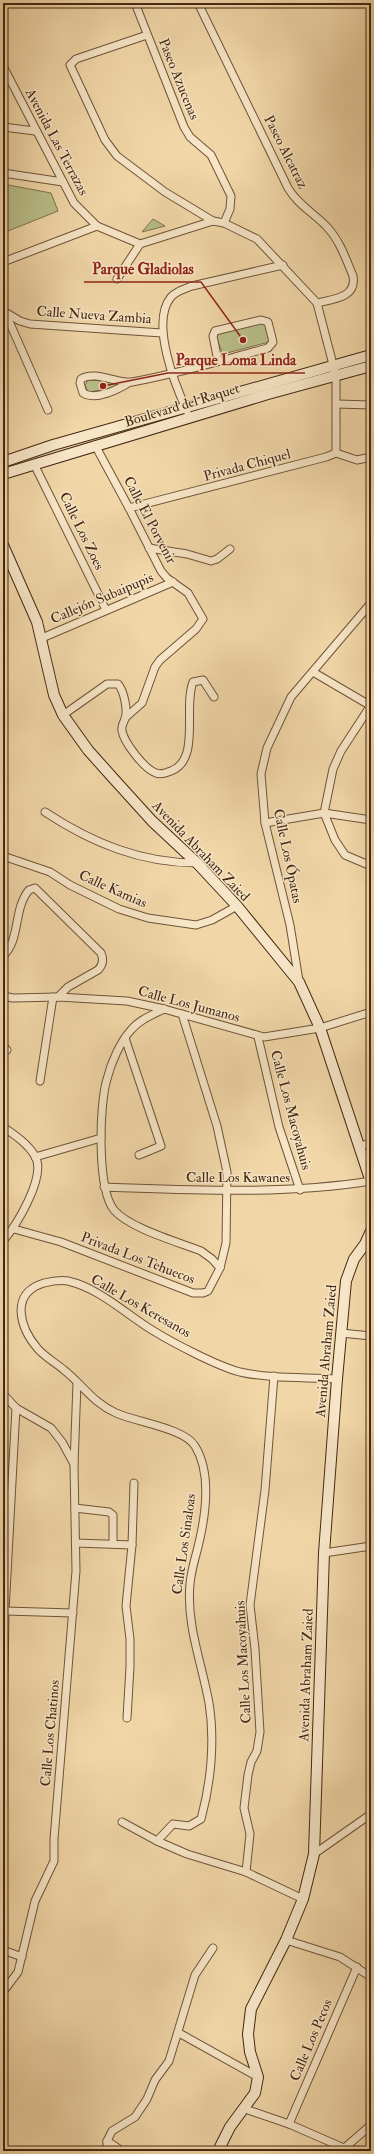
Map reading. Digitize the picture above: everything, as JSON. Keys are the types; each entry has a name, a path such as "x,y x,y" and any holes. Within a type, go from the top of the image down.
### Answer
{"street":[{"name":"Paseo Azucenas","path":"135,3 184,127 190,137 211,154 231,196 230,209 224,223"},
{"name":"Paseo Alcatraz","path":"198,3 288,188 300,205 327,226 334,235 353,276 355,283 352,290 344,296 317,303"},
{"path":"147,35 76,59 70,65 105,140 114,153 165,192 213,221 224,223 257,239 317,303 336,376 336,453 357,460 371,456"},
{"name":"Avenida Las Terrazas","path":"3,66 5,74 35,131 78,208 97,226 140,244"},
{"path":"3,127 35,131"},
{"path":"3,173 63,182"},
{"path":"117,279 140,244 213,221"},
{"path":"3,262 97,226"},
{"path":"187,412 172,372 162,333 162,322 167,303 178,291 283,265"},
{"path":"4,311 48,410"},
{"name":"Calle Nueva Zambia","path":"4,311 20,321 30,324 162,333"},
{"path":"130,382 89,377 81,379 80,383 83,393 92,396 113,391 130,382 218,361 270,347 273,340 268,322 261,320 215,331 213,336 218,361"},
{"name":"Boulevard del Raquet","path":"3,474 95,445 187,412 333,364 371,355"},
{"name":"Boulevard del Raquet","path":"3,462 53,445 336,376 371,366"},
{"path":"337,404 371,405"},
{"name":"Calle El Porvenir","path":"95,445 130,508 161,571 188,593 202,619 196,629 154,667 142,703 125,718"},
{"name":"Privada Chiquel","path":"130,508 326,458 336,453"},
{"name":"Calle Los Zoes","path":"34,464 106,610"},
{"name":"Avenida Abraham Zaied","path":"3,545 37,622 42,638 52,689 63,715 88,750 152,821 197,863 237,906 299,982 320,1028 360,1147 368,1166 371,1182"},
{"path":"149,548 187,554 211,561 217,560 230,548"},
{"name":"Callejón Subaipupis","path":"42,638 173,582"},
{"name":"Calle Los Ópatas","path":"299,982 290,925 265,823 261,774 267,748 291,697 371,604"},
{"path":"313,672 371,706 341,751 332,769 324,813 335,840 345,855 371,866"},
{"path":"63,715 104,686 113,683 118,684 122,689 125,718 122,726 122,732 136,755 156,774 165,774 175,770 184,762 188,751 193,682 203,680 214,697"},
{"path":"45,812 98,842 132,855 174,863 197,863"},
{"path":"265,823 324,813 371,820"},
{"name":"Calle Kamias","path":"3,856 50,872 119,909 148,918 196,925 212,920 237,906"},
{"path":"3,956 11,945 22,901 29,890 35,888 101,953 103,958 101,967 98,970 68,987 56,997 40,1081"},
{"name":"Calle Los Jumanos","path":"3,996 127,1001 164,1009 258,1037 277,1036 320,1028 371,1012"},
{"path":"164,1009 139,1022 125,1038 107,1079 101,1116 104,1187 113,1208 124,1220 201,1251 212,1259 220,1268"},
{"name":"Privada Los Tehuecos","path":"14,1228 61,1242 193,1293 203,1293 208,1291 220,1268 226,1242 227,1172 217,1126 182,1014"},
{"name":"Calle Los Macoyahuis","path":"258,1037 279,1127 300,1190"},
{"path":"125,1038 161,1146 139,1155"},
{"path":"3,1127 21,1140 35,1157 38,1164 32,1192 14,1228 3,1240"},
{"path":"35,1157 101,1138"},
{"path":"360,1147 371,1142"},
{"name":"Calle Los Kawanes","path":"104,1187 227,1191 300,1190 371,1182"},
{"name":"Avenida Abraham Zaied","path":"258,2077 250,2052 248,2022 257,1994 286,1940 303,1899 314,1854 324,1553 336,1379 348,1270 371,1231"},
{"name":"Calle Los Keresanos","path":"30,1336 22,1322 21,1315 21,1307 25,1294 36,1285 52,1281 69,1282 93,1291 154,1332 218,1364 238,1372 274,1376 336,1379"},
{"path":"341,1333 371,1336"},
{"name":"Calle Los Sinaloas","path":"30,1336 38,1349 68,1372 77,1383 101,1405 118,1414 187,1437 199,1455 204,1470 205,1496 203,1527 191,1571 189,1600 211,1721 207,1799 201,1819 189,1826 172,1824 157,1841"},
{"name":"Calle Los Macoyahuis","path":"246,1872 250,1834 244,1808 248,1775 251,1762 257,1751 260,1732 255,1649 250,1605 265,1490 274,1376"},
{"name":"Calle Los Chatinos","path":"3,1992 18,1972 35,1901 54,1861 54,1839 73,1612 76,1543 74,1465 77,1383"},
{"name":"Calle Los Chatinos","path":"3,1394 16,1408 51,1428 62,1442 74,1465"},
{"path":"3,1738 5,1555 16,1408"},
{"path":"127,1718 130,1639 126,1606 132,1545 134,1483"},
{"path":"75,1508 109,1512 113,1515 113,1544"},
{"path":"76,1543 132,1545"},
{"path":"324,1553 371,1546"},
{"path":"5,1611 73,1612"},
{"path":"314,1854 371,1814"},
{"path":"122,1822 157,1841 187,1854 246,1872 303,1899"},
{"path":"286,1940 340,1957 371,1977"},
{"path":"107,2151 107,2141 112,2131 135,2117 142,2109 150,2089 169,2061 179,2033 195,1975 213,1948"},
{"path":"3,1950 22,1957"},
{"name":"Calle Los Pecos","path":"289,2124 357,1967"},
{"path":"179,2033 258,2077 255,2093 245,2109 230,2127 218,2151"},
{"path":"245,2109 289,2124 343,2149 371,2125"},
{"path":"107,2141 122,2151"}],"green space":[{"path":"3,184 51,193 58,211 3,233"},
{"path":"153,219 165,226 142,232"},
{"path":"265,323 269,342 223,354 216,337 222,329"},
{"path":"88,380 119,382 120,387 88,392 85,385"}],"place":[{"name":"Parque Gladiolas","path":"243,340"},
{"name":"Parque Loma Linda","path":"103,386"}]}
